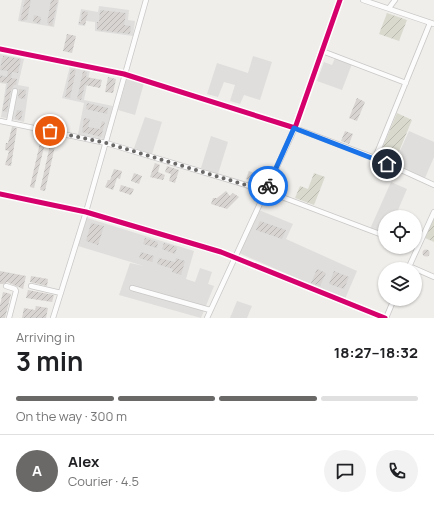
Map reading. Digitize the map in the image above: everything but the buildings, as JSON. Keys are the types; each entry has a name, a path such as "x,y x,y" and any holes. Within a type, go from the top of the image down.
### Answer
{"street":[{"path":"53,318 86,212 146,0"},
{"path":"207,318 294,128 340,0"},
{"path":"363,0 432,23 375,158"},
{"path":"389,8 395,0"},
{"path":"0,49 124,74 294,128 375,158 434,185"},
{"path":"322,51 406,84"},
{"path":"9,122 16,91"},
{"path":"0,120 106,143 266,191 378,233"},
{"path":"0,194 86,212 221,252 386,318 391,306"},
{"path":"422,235 434,212"},
{"path":"422,272 434,277"},
{"path":"6,286 15,289 16,291 9,318"},
{"path":"31,286 61,293"},
{"path":"132,288 210,310"}],"shaded area":[{"path":"22,0 59,0 54,27 18,21"},
{"path":"99,6 129,10 128,20 135,21 133,36 95,31 95,22 86,21 85,26 78,25 81,9 98,12"},
{"path":"387,13 407,20 399,41 379,34"},
{"path":"0,54 24,59 18,85 29,87 24,122 1,117 6,84 0,83"},
{"path":"253,56 272,62 260,100 244,95 240,104 230,101 235,85 224,82 218,97 207,94 217,63 248,73"},
{"path":"335,58 352,64 342,90 317,81 324,62 332,65"},
{"path":"70,66 90,70 84,100 113,106 104,139 78,134 84,103 62,98"},
{"path":"127,78 144,83 135,115 118,110"},
{"path":"397,113 412,120 395,161 380,154"},
{"path":"145,117 162,122 152,154 134,148"},
{"path":"409,131 434,142 434,157 425,178 394,164"},
{"path":"211,136 228,142 218,174 201,168"},
{"path":"314,173 325,177 314,205 295,198 300,186 308,189"},
{"path":"391,182 407,189 398,210 378,210"},
{"path":"259,210 293,224 286,239 357,271 345,299 239,253"},
{"path":"378,211 378,232 370,229"},
{"path":"87,218 194,251 186,279 195,282 200,268 212,272 208,284 214,286 201,318 119,295 130,263 144,266 78,246"},
{"path":"434,218 434,242 425,238"},
{"path":"237,301 252,306 247,318 230,318"}],"cycle path":[{"path":"0,49 124,74 295,128 340,0"},
{"path":"0,194 86,212 221,252 385,318"}],"way so far":[{"path":"50,131 106,143 266,191 268,186"}],"route":[{"path":"268,186 294,128 375,158 387,164"}]}
